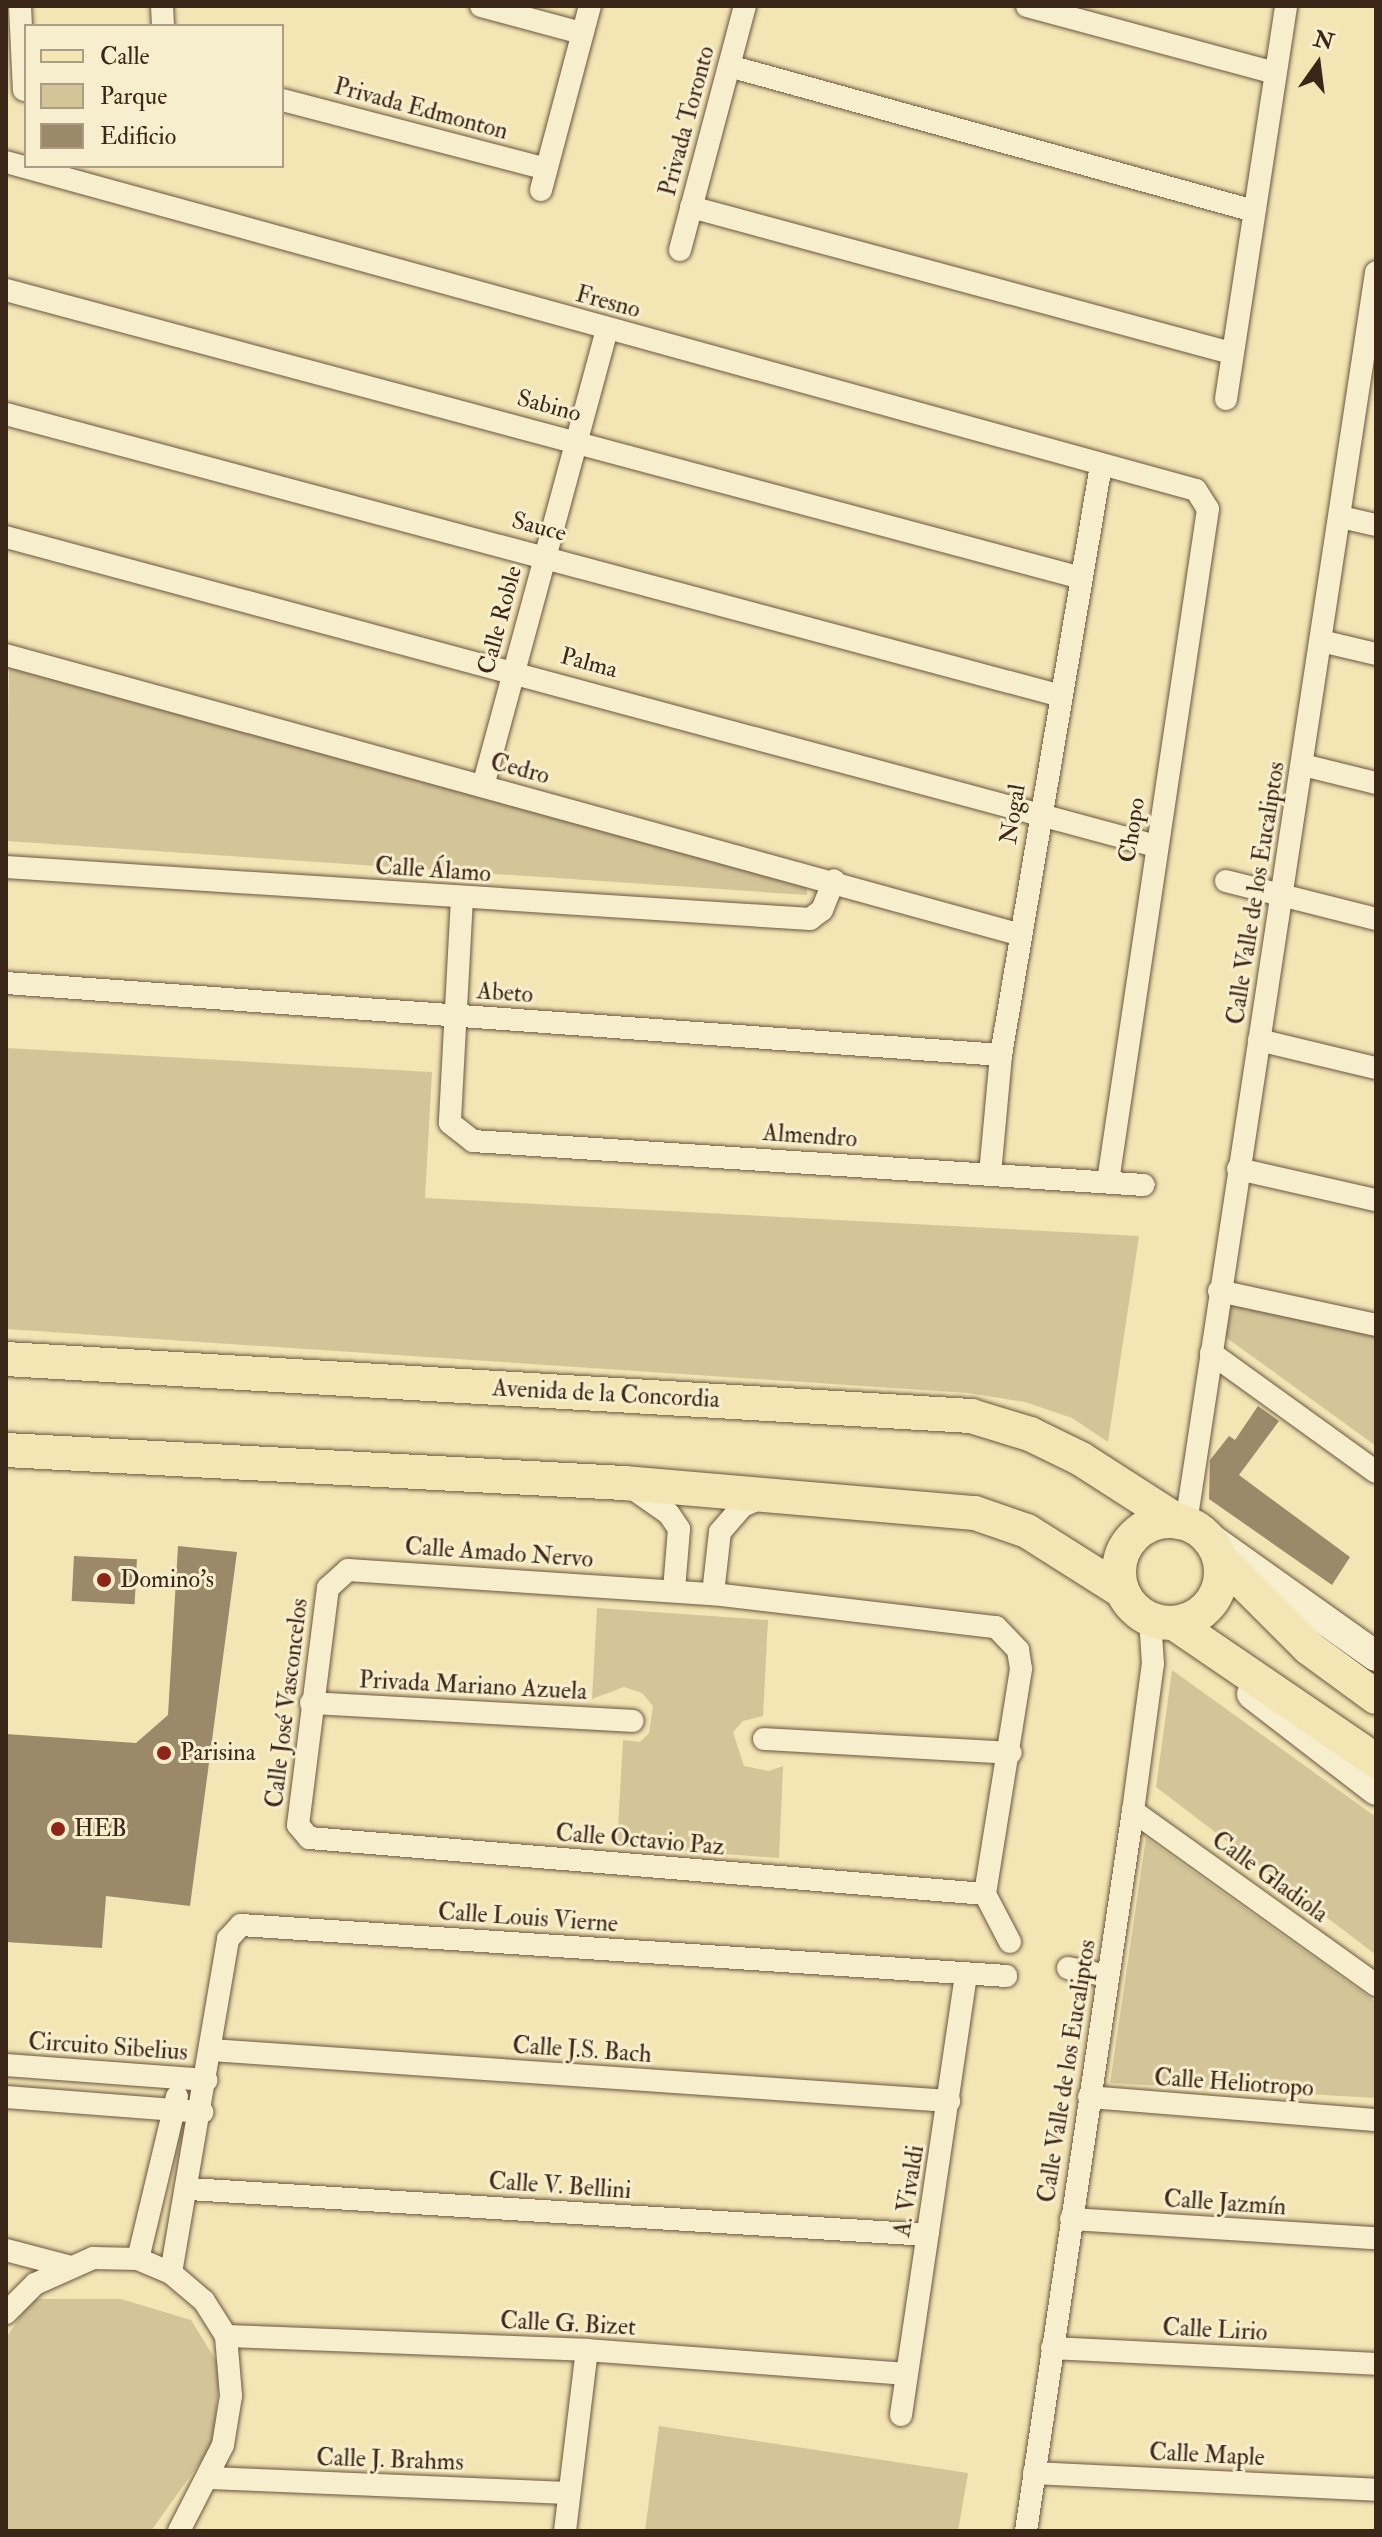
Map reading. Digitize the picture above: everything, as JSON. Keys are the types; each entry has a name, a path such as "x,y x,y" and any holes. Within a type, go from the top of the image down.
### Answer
{"main road":[{"name":"Avenida de la Concordia","path":"6,1359 971,1416 1030,1434 1081,1459 1198,1535 1309,1648 1376,1697"},
{"path":"6,1450 624,1483 975,1513 1027,1531 1376,1761"},
{"path":"1122,1591 1120,1567 1127,1543 1153,1524 1198,1535 1217,1595 1191,1619 1161,1621"}],"street":[{"path":"20,6 24,32 24,90"},
{"path":"481,6 582,33"},
{"name":"Privada Edmonton","path":"284,101 543,179 590,6"},
{"name":"Privada Toronto","path":"680,250 745,6"},
{"path":"1027,6 1275,73"},
{"path":"1226,399 1286,6"},
{"path":"729,66 1254,211"},
{"name":"Fresno","path":"28,168 1196,490"},
{"path":"691,207 1231,353"},
{"name":"Calle Valle de los Eucaliptos","path":"1198,1535 1211,1353 1219,1291 1341,517 1368,394 1376,274"},
{"name":"Sabino","path":"6,290 576,440 1078,577"},
{"name":"Calle Roble","path":"483,786 607,329"},
{"name":"Sauce","path":"6,414 544,555 1058,695"},
{"name":"Nogal","path":"990,1174 1001,1055 1078,577 1101,465"},
{"name":"Chopo","path":"1108,1181 1208,509 1196,490"},
{"path":"1341,517 1376,525"},
{"name":"Palma","path":"6,537 514,669 1156,846"},
{"path":"1321,641 1376,654"},
{"name":"Cedro","path":"6,655 834,880 1021,935"},
{"path":"1303,765 1376,783"},
{"name":"Calle Álamo","path":"6,867 810,919 822,910 834,880"},
{"path":"1226,881 1376,919"},
{"path":"455,1016 462,898"},
{"name":"Abeto","path":"6,983 1001,1055"},
{"name":"Almendro","path":"455,1016 450,1123 473,1141 1144,1185"},
{"path":"1259,1040 1376,1068"},
{"path":"1238,1169 1376,1200"},
{"path":"1219,1291 1376,1325"},
{"path":"1211,1353 1376,1472"},
{"path":"624,1483 669,1514 679,1529 674,1590"},
{"path":"713,1594 717,1548 728,1519 769,1494"},
{"name":"Avenida de la Concordia","path":"1198,1535 1376,1656"},
{"name":"Calle Amado Nervo","path":"328,1588 348,1570 674,1590 983,1622 1008,1636 1021,1669 1011,1753"},
{"name":"Calle José Vasconcelos","path":"298,1825 311,1703 328,1588"},
{"path":"1161,1621 1376,1790"},
{"name":"Calle Valle de los Eucaliptos","path":"1026,2531 1161,1621"},
{"name":"Privada Mariano Azuela","path":"311,1703 632,1721"},
{"path":"764,1739 1011,1753 985,1894 1010,1942"},
{"name":"Calle Gladiola","path":"1133,1811 1376,1985"},
{"name":"Calle Octavio Paz","path":"298,1825 309,1838 985,1894"},
{"name":"Calle Louis Vierne","path":"171,2273 189,2189 228,1939 241,1925 1006,1976"},
{"path":"1068,1968 1108,1976"},
{"name":"A. Vivaldi","path":"901,2415 966,1975"},
{"name":"Calle J.S. Bach","path":"211,2050 949,2101"},
{"name":"Circuito Sibelius","path":"6,2065 206,2080"},
{"path":"138,2259 180,2078"},
{"path":"6,2097 202,2112"},
{"name":"Calle Heliotropo","path":"1089,2097 1376,2120"},
{"name":"Calle V. Bellini","path":"189,2189 928,2235"},
{"name":"Calle Jazmín","path":"1071,2219 1376,2238"},
{"path":"6,2250 67,2266"},
{"path":"6,2313 35,2284 67,2266 93,2258 138,2259 171,2273 204,2301 226,2336 231,2396 209,2478 179,2531"},
{"name":"Calle G. Bizet","path":"226,2336 587,2350 906,2374"},
{"name":"Calle Lirio","path":"1052,2348 1376,2364"},
{"path":"565,2531 587,2350"},
{"name":"Calle Maple","path":"1034,2473 1376,2490"},
{"name":"Calle J. Brahms","path":"209,2478 569,2493"}],"green space":[{"path":"9,668 806,878 807,895 6,841"},
{"path":"6,1048 432,1072 425,1198 1139,1236 1108,1442 1072,1418 1025,1402 968,1393 6,1329"},
{"path":"1232,1302 1376,1335 1376,1446 1224,1336"},
{"path":"597,1608 768,1620 763,1716 743,1721 733,1732 744,1766 769,1771 783,1766 779,1858 617,1846 623,1740 640,1742 649,1733 653,1706 642,1693 624,1687 592,1699"},
{"path":"1172,1670 1376,1817 1376,1955 1156,1787"},
{"path":"1146,1838 1376,2002 1376,2098 1110,2083"},
{"path":"32,2299 121,2299 191,2320 220,2367 213,2444 151,2531 6,2531 6,2338"},
{"path":"659,2426 968,2473 958,2531 645,2531"}],"building":[{"path":"1258,1406 1279,1421 1239,1475 1350,1557 1332,1585 1209,1499 1210,1460 1229,1436 1235,1440"},
{"path":"178,1546 237,1552 190,1906 106,1896 102,1948 6,1942 6,1734 136,1743 168,1715"},
{"name":"Domino's","path":"74,1556 137,1559 135,1604 72,1601"}],"place":[{"name":"Domino's","path":"104,1580"},
{"name":"Parisina","path":"164,1753"},
{"name":"HEB","path":"58,1829"}]}
